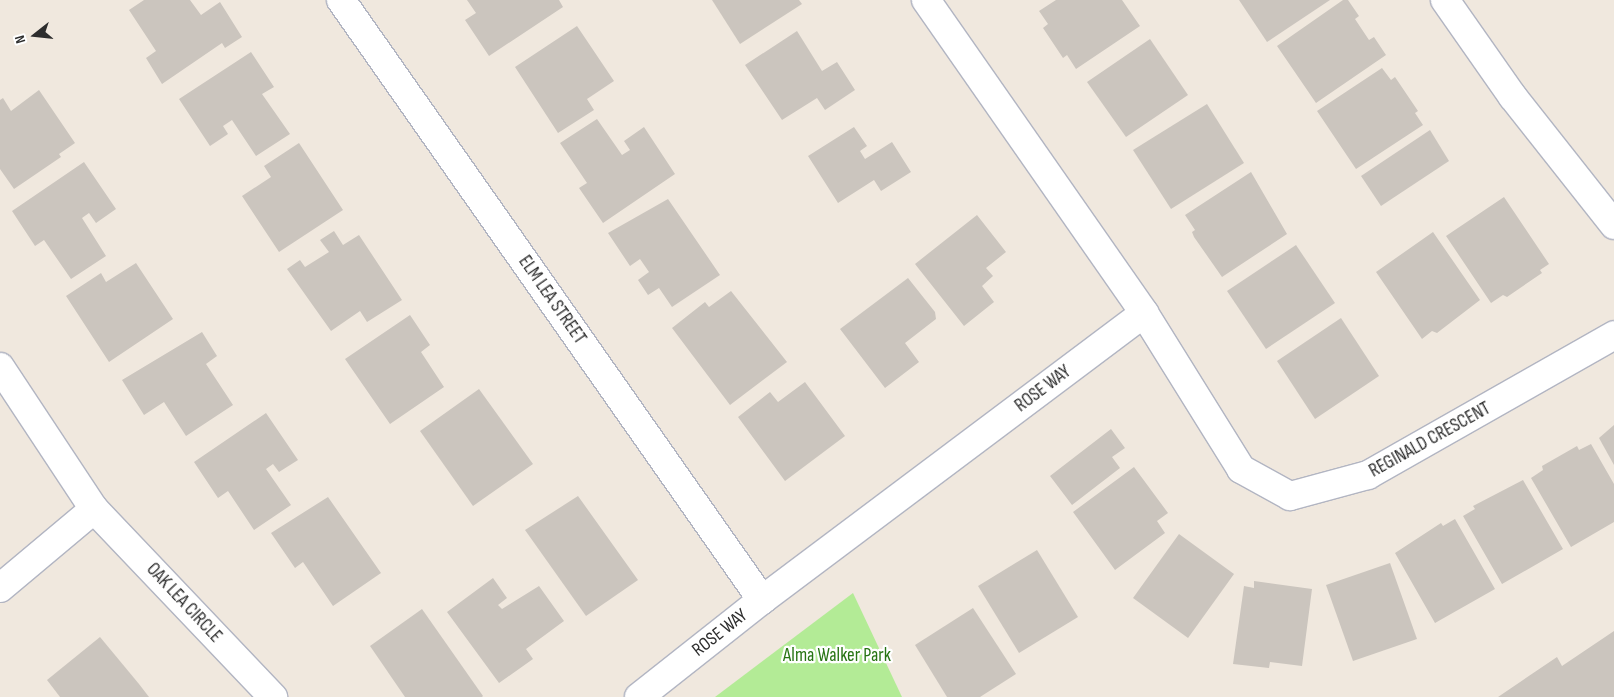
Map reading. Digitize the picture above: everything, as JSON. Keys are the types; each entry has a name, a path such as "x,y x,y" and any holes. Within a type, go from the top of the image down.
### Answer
{"street":[{"name":"ELM LEA STREET","path":"341,0 762,600"},
{"path":"926,0 1144,313"},
{"path":"1445,0 1513,98 1614,225"},
{"name":"ROSE WAY","path":"639,697 762,600 1144,313"},
{"name":"REGINALD CRESCENT","path":"1144,313 1241,469 1290,496 1368,475 1614,336"},
{"name":"OAK LEA CIRCLE","path":"0,367 94,509 273,697"},
{"path":"0,588 94,509"}],"green space":[{"name":"Alma Walker Park","path":"853,593 902,697 715,697"}],"building":[{"path":"144,0 190,0 201,15 220,2 242,37 225,48 222,43 162,84 146,58 156,51 129,10"},
{"path":"467,0 559,0 563,7 489,56 465,20 476,13"},
{"path":"712,0 799,0 802,4 740,44"},
{"path":"1056,0 1122,0 1140,26 1076,69 1067,55 1063,58 1043,28 1048,24 1039,11"},
{"path":"1239,0 1330,0 1267,42"},
{"path":"1343,0 1348,0 1359,16 1355,19 1369,40 1374,37 1386,55 1316,103 1277,46"},
{"path":"577,26 614,81 587,99 594,110 558,133 515,67"},
{"path":"797,31 822,71 837,62 855,90 825,110 817,98 782,120 745,65"},
{"path":"1150,39 1188,95 1126,137 1087,82"},
{"path":"251,52 274,87 262,94 290,134 256,156 232,120 223,126 228,134 210,146 179,99"},
{"path":"1382,68 1391,80 1395,77 1418,111 1415,113 1423,125 1356,169 1317,111"},
{"path":"39,90 75,143 59,154 61,157 14,189 0,169 0,100 3,98 11,111"},
{"path":"1207,104 1244,163 1171,209 1133,150"},
{"path":"597,119 622,155 630,150 624,141 644,127 675,174 603,223 579,188 587,183 560,143"},
{"path":"854,127 867,146 860,151 865,159 892,142 911,172 881,191 874,180 838,203 808,156"},
{"path":"1430,130 1449,161 1381,206 1361,176"},
{"path":"299,143 343,210 279,252 242,196 271,177 264,166"},
{"path":"84,162 116,209 96,223 89,213 82,218 106,256 71,279 44,240 35,246 12,211"},
{"path":"1251,172 1287,234 1222,277 1194,237 1192,232 1195,230 1185,215"},
{"path":"1504,197 1549,264 1540,270 1542,273 1507,297 1503,295 1491,303 1446,236"},
{"path":"668,199 720,275 672,307 659,288 648,295 638,280 649,272 640,259 630,266 608,233"},
{"path":"977,215 1006,252 986,268 993,276 982,286 994,302 964,326 915,264"},
{"path":"334,231 343,245 359,235 402,300 367,322 360,311 331,331 287,269 300,260 305,267 329,252 320,240"},
{"path":"1433,232 1480,300 1437,333 1432,331 1422,339 1376,272"},
{"path":"1296,245 1335,303 1266,349 1227,291"},
{"path":"136,263 173,319 109,362 66,296 101,273 106,282"},
{"path":"908,278 935,312 936,319 905,343 919,362 885,388 840,329"},
{"path":"731,291 787,362 730,405 672,328 705,302 709,307"},
{"path":"410,315 430,345 421,352 444,387 390,424 345,359"},
{"path":"1341,318 1379,376 1315,419 1277,361"},
{"path":"202,332 217,356 206,364 233,405 186,436 164,402 144,415 122,380"},
{"path":"805,382 845,436 785,481 738,417 770,392 778,402"},
{"path":"479,389 533,464 473,506 420,431"},
{"path":"266,413 298,460 279,472 273,464 266,469 291,505 254,530 228,491 218,498 194,462"},
{"path":"1614,425 1614,465 1599,438"},
{"path":"1111,429 1125,448 1112,457 1120,468 1072,505 1050,476"},
{"path":"1591,444 1614,484 1614,522 1571,547 1531,478 1543,470 1542,466 1577,446 1579,450"},
{"path":"1134,467 1168,513 1157,521 1165,533 1115,570 1073,512"},
{"path":"1523,480 1563,549 1502,584 1463,516 1475,509 1473,506"},
{"path":"578,496 638,580 586,616 525,530"},
{"path":"328,497 381,573 333,606 303,562 295,568 271,533"},
{"path":"1455,519 1495,589 1435,623 1395,553 1441,523 1443,526"},
{"path":"1179,534 1234,574 1188,638 1133,598"},
{"path":"1037,550 1078,617 1019,653 978,586"},
{"path":"1390,563 1417,639 1353,661 1326,585"},
{"path":"493,578 507,598 498,605 502,609 539,586 564,621 526,649 533,659 499,683 447,612"},
{"path":"1254,581 1312,589 1302,666 1270,662 1269,668 1233,664 1244,586 1254,588"},
{"path":"973,608 1016,674 980,697 947,697 915,645"},
{"path":"422,609 482,697 405,697 370,646"},
{"path":"1614,631 1614,697 1498,697 1557,657 1562,666"},
{"path":"100,637 149,697 60,697 47,680"}]}
